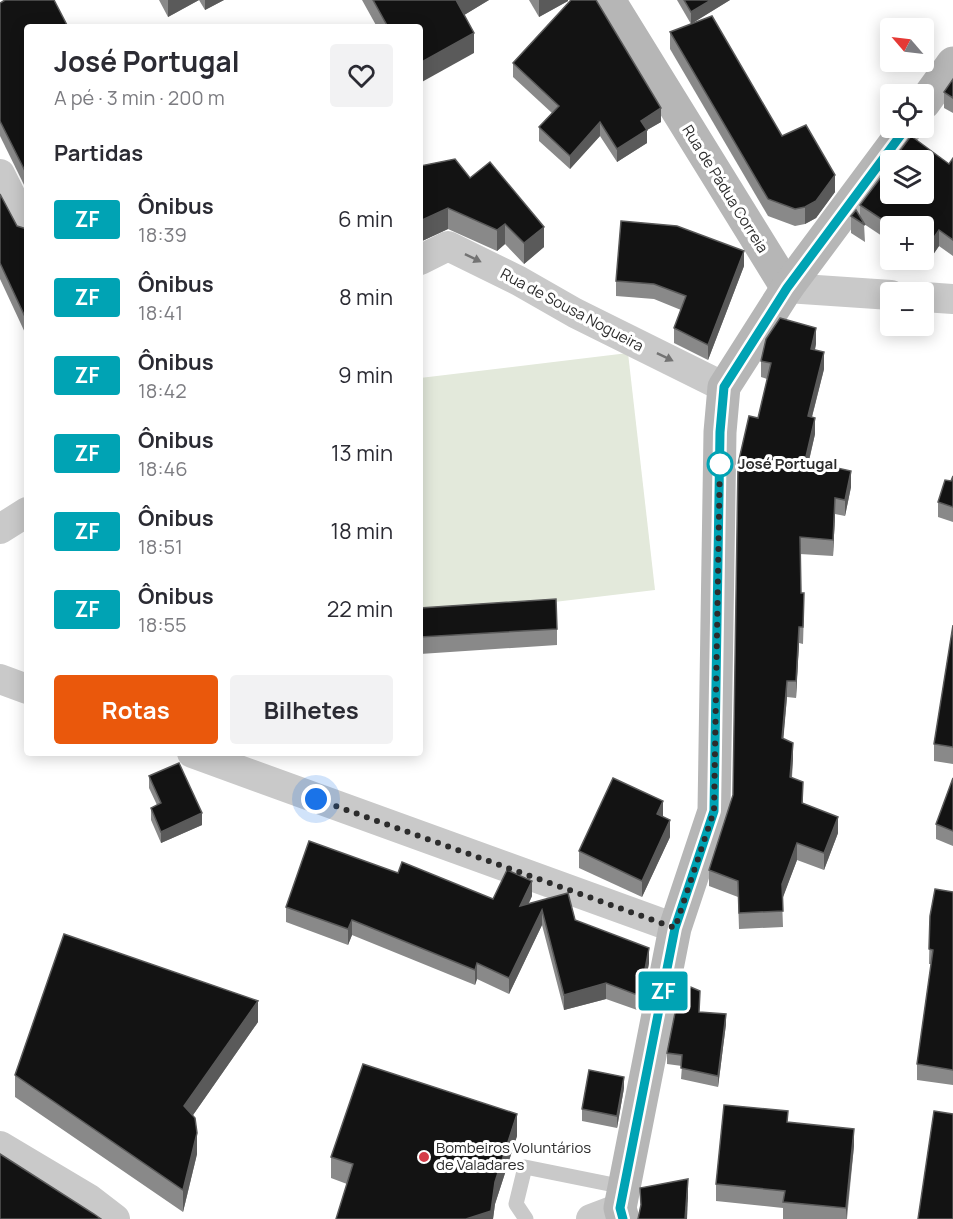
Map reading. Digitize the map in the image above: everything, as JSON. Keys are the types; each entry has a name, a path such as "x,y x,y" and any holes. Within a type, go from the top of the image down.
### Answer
{"main road":[{"name":"Rua de Pádua Correia","path":"609,0 787,288"},
{"path":"934,89 953,63"},
{"path":"615,1208 675,928 714,811 720,432 724,387 787,288 899,138"}],"street":[{"path":"0,174 24,222"},
{"name":"Rua de Sousa Nogueira","path":"423,258 448,246 519,281 575,313 724,387"},
{"path":"787,288 880,294"},
{"path":"934,298 953,299"},
{"path":"0,529 24,514"},
{"path":"0,679 24,688"},
{"path":"200,756 675,928"},
{"path":"0,1146 89,1199 115,1219"}],"lane":[{"path":"526,1219 516,1204 525,1167 615,1208"}],"shaded area":[{"path":"628,353 655,590 423,618 423,378"}],"building":[{"path":"5,0 54,0 66,24 24,24 24,169 0,121 0,3"},
{"path":"373,0 456,0 474,33 423,61 423,24 386,24"},
{"path":"571,0 596,0 661,108 641,121 647,130 617,149 600,122 570,156 539,127 559,106 513,63"},
{"path":"684,0 711,0 691,12"},
{"path":"712,16 782,136 806,125 835,175 816,201 805,207 795,209 768,199 670,32"},
{"path":"953,79 953,98 944,92"},
{"path":"910,138 914,138 930,150 900,150"},
{"path":"934,153 949,164 953,158 953,240 939,230 934,237 934,216 880,216 880,218 860,205 880,179 880,204 934,204"},
{"path":"455,159 470,178 490,162 544,227 524,243 505,224 497,230 448,208 423,220 423,165"},
{"path":"0,194 17,226 24,228 24,315 0,263"},
{"path":"856,210 865,225 851,216"},
{"path":"621,221 677,226 744,251 708,345 674,328 686,296 654,284 616,281"},
{"path":"780,318 816,328 811,349 824,352 808,416 815,418 805,461 851,471 845,500 835,498 833,540 800,537 801,593 804,593 803,627 799,627 796,681 787,681 782,738 793,743 790,777 803,782 802,803 838,817 824,853 797,843 782,884 783,911 739,913 738,881 709,870 733,795 738,464 749,416 758,418 771,363 761,361 766,339"},
{"path":"953,476 953,507 938,502 945,480 951,481"},
{"path":"556,599 557,629 423,637 423,608"},
{"path":"953,625 953,747 934,744"},
{"path":"179,763 202,813 161,832 151,808 161,803 149,776"},
{"path":"613,778 663,801 657,814 670,820 642,881 579,851"},
{"path":"953,778 953,831 936,824"},
{"path":"309,841 398,873 402,862 493,899 507,870 532,881 520,906 568,893 575,920 649,948 640,996 606,983 564,995 542,910 509,978 477,963 475,970 352,920 348,929 286,907"},
{"path":"935,889 953,892 953,1070 917,1064 933,950 929,949 930,916"},
{"path":"64,934 258,1001 184,1106 195,1118 197,1133 183,1190 15,1075"},
{"path":"681,983 700,991 699,1012 726,1014 718,1076 681,1068 682,1055 667,1053"},
{"name":"Bombeiros Voluntários de Valadares","path":"363,1064 517,1114 495,1182 491,1211 466,1219 336,1219 353,1164 331,1157"},
{"path":"589,1070 624,1077 617,1116 582,1109"},
{"path":"724,1105 788,1111 787,1122 854,1129 846,1208 783,1202 785,1191 716,1184"},
{"path":"934,1111 953,1114 953,1219 918,1219"},
{"path":"0,1154 94,1214 101,1219 0,1219"},
{"path":"688,1179 685,1219 638,1219 641,1205 640,1188"}],"bus line":[{"name":"ZF","path":"623,1219 620,1208 675,928 714,811 720,432 724,387 787,288 899,138"}],"place":[{"name":"José Portugal","path":"720,464"},
{"name":"Bombeiros Voluntários de Valadares","path":"424,1157"}],"route":[{"path":"316,799 675,928 714,811 720,456 720,464"}]}
